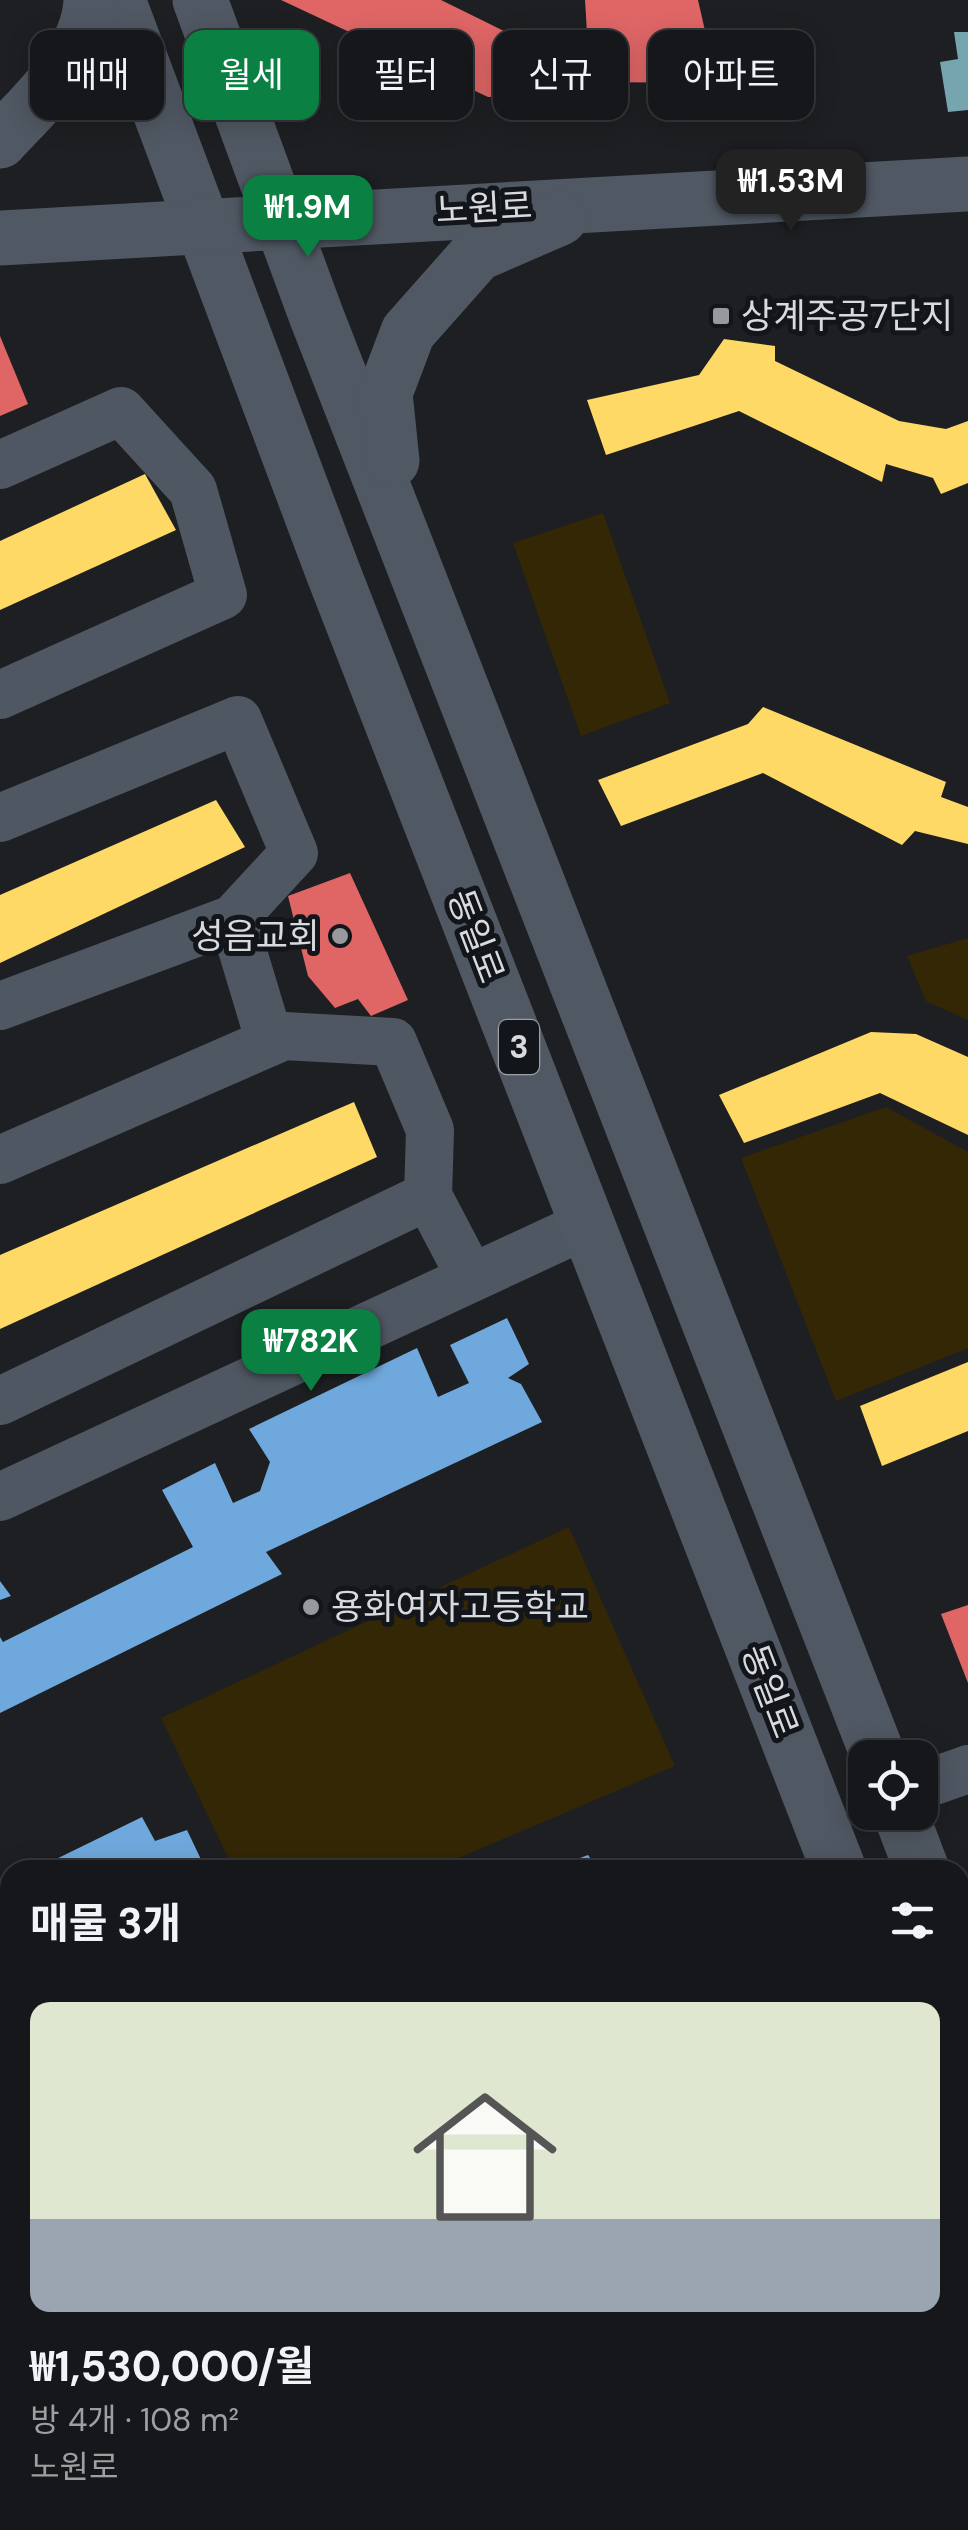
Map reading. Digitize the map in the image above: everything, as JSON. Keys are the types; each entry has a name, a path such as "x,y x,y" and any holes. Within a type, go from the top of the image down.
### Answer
{"main road":[{"path":"0,141 71,58 91,12 91,0"},
{"name":"동일로","path":"118,0 836,1860"},
{"name":"3","path":"200,0 284,219 316,315 872,1740"},
{"name":"노원로","path":"0,238 202,223 968,184"},
{"path":"398,524 385,393 408,332 478,254 516,234 610,201"},
{"path":"907,1830 918,1860"}],"street":[{"path":"0,465 120,412 194,490 223,596 0,695"},
{"path":"0,818 238,720 294,854 233,919 0,1006"},
{"path":"233,919 270,1042"},
{"path":"0,1160 284,1036 393,1042 430,1130 428,1196 470,1276"},
{"path":"0,1401 428,1196"},
{"path":"0,1497 588,1224"},
{"path":"938,1780 968,1769"}],"shaded area":[{"path":"603,513 670,703 581,736 513,543"},
{"path":"968,938 968,1020 926,1001 907,956"},
{"path":"886,1107 968,1152 968,1348 836,1401 741,1158"},
{"path":"569,1527 675,1766 454,1860 229,1860 161,1718"}],"building: 주거":[{"path":"724,339 775,346 775,361 899,421 946,429 968,421 968,483 941,494 933,478 886,464 882,482 739,411 606,455 587,400 699,375"},
{"path":"145,474 176,530 0,610 0,541"},
{"path":"763,707 946,782 941,797 968,807 968,844 915,831 902,845 763,773 621,826 598,780 748,724"},
{"path":"216,800 245,847 0,963 0,895"},
{"path":"871,1032 916,1034 968,1057 968,1135 880,1093 744,1143 719,1095"},
{"path":"354,1102 377,1157 0,1329 0,1255"},
{"path":"968,1362 968,1431 882,1466 860,1406"}],"building: 상업":[{"path":"281,0 441,0 502,30 493,30 493,97 473,90 473,30 345,30"},
{"path":"585,0 698,0 705,30 648,30 648,82 628,82 628,30 587,30"},
{"path":"0,336 28,404 0,416"},
{"path":"350,873 408,1000 371,1016 358,999 335,1008 308,976 288,896"},
{"path":"968,1605 968,1683 941,1614"}],"building: 학교":[{"path":"507,1318 529,1364 508,1378 521,1384 542,1422 266,1552 282,1574 0,1713 0,1637 3,1642 193,1547 162,1490 215,1463 233,1503 260,1491 270,1462 249,1429 417,1348 438,1397 469,1383 450,1345"},
{"path":"0,1581 11,1596 0,1600"},
{"path":"142,1817 155,1841 187,1830 201,1860 54,1860"}],"building: 공공":[{"path":"954,32 968,32 968,110 948,112 940,62 958,59"}],"place":[{"name":"상계주공7단지","path":"721,316"},
{"name":"성음교회","path":"340,936"},
{"name":"용화여자고등학교","path":"311,1607"}]}
